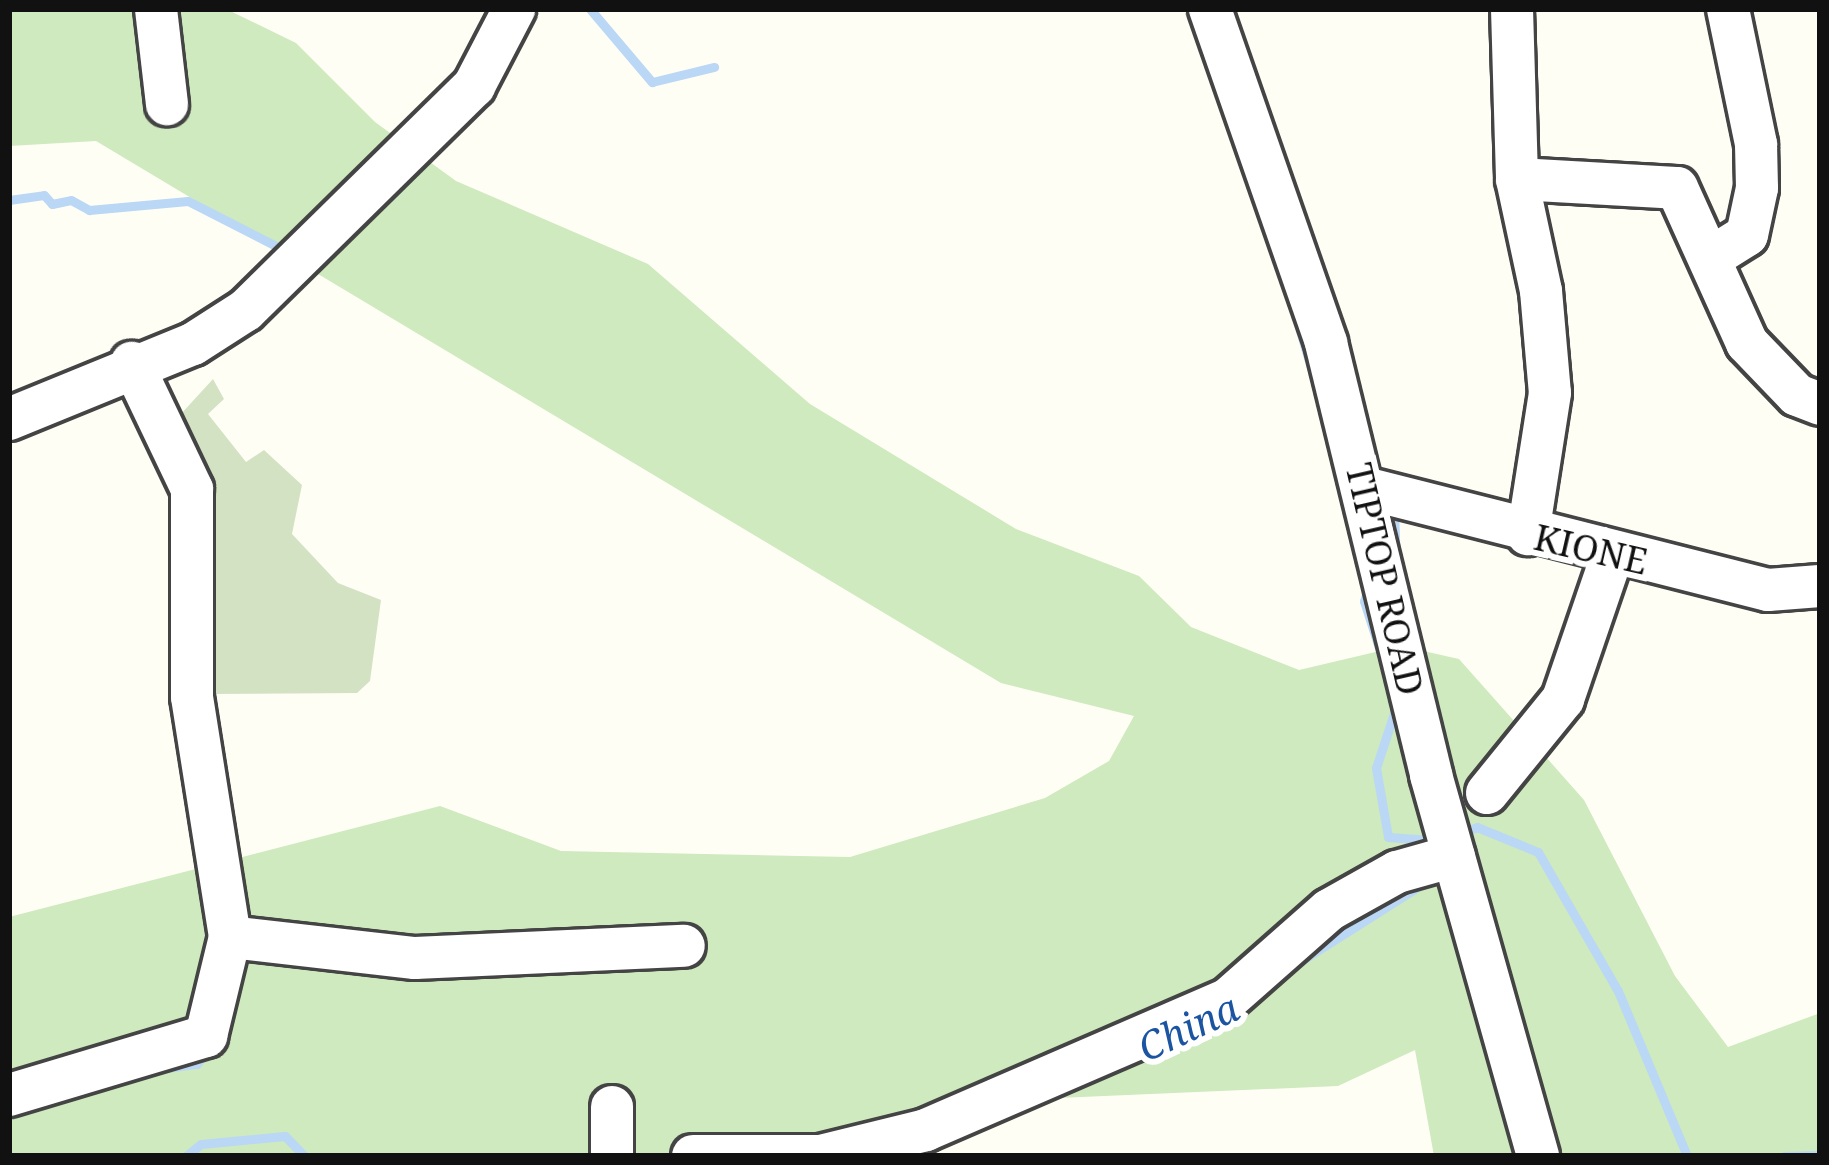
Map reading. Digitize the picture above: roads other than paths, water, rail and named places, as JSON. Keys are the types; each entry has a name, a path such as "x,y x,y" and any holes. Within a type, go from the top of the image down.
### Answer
{"street":[{"path":"156,9 167,104"},
{"path":"9,419 132,363 193,344 278,280 474,86 514,9"},
{"name":"TIPTOP ROAD","path":"1210,9 1326,343 1454,856 1538,1156"},
{"path":"1512,9 1517,179 1541,291 1550,393 1528,535"},
{"path":"1712,257 1747,235 1756,188 1756,144 1728,9"},
{"path":"1517,179 1677,188 1747,343 1797,395 1820,404"},
{"path":"9,1095 206,1036 230,937 192,697 192,489 132,363"},
{"name":"KIONE","path":"1364,488 1528,535 1768,590 1820,586"},
{"path":"1487,794 1563,699 1612,556"},
{"path":"693,1156 837,1154 926,1130 1227,1000 1329,910 1397,872 1454,856"},
{"path":"230,937 415,958 684,946"},
{"path":"612,1107 612,1156"}],"waterway":[{"path":"590,9 652,82 714,67"},
{"path":"9,200 44,195 52,204 71,200 89,210 188,201 278,247"},
{"path":"1299,327 1318,392"},
{"path":"1394,509 1395,545"},
{"path":"1369,585 1364,601 1381,654"},
{"path":"1397,704 1376,768 1388,837 1431,840"},
{"name":"China","path":"1458,834 1477,827 1538,852 1618,991 1687,1156"},
{"path":"1301,961 1423,884"},
{"path":"167,1068 197,1064 207,1049"},
{"name":"China","path":"186,1156 201,1144 285,1136 304,1156"},
{"name":"China","path":"1784,1156 1820,1155"}]}
